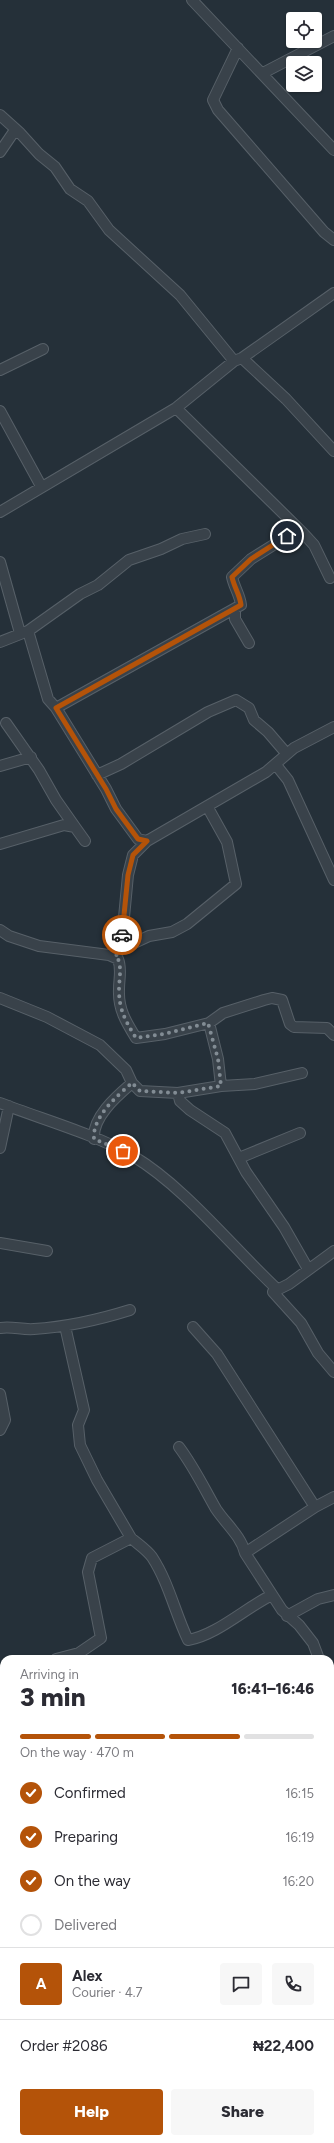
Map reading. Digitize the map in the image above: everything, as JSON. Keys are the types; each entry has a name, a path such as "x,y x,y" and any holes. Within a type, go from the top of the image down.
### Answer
{"street":[{"path":"192,0 263,73 334,150"},
{"path":"263,73 334,36"},
{"path":"238,48 214,100 218,110 324,232 334,240"},
{"path":"0,115 54,167 70,189 88,201 109,230 186,301 238,359 286,400 334,451"},
{"path":"0,152 13,133 20,133"},
{"path":"0,512 41,486 176,408 238,359 334,293"},
{"path":"0,370 43,349"},
{"path":"176,408 314,545 330,578"},
{"path":"0,411 41,486"},
{"path":"56,708 200,627 235,610 241,605 240,599 234,588 232,577 251,559 299,529"},
{"path":"0,642 24,632 80,594 98,585 129,560 161,549 182,539 205,534"},
{"path":"0,562 48,699 56,708 116,809 138,839 147,841"},
{"path":"235,610 235,619 249,643"},
{"path":"97,775 121,764 208,712 236,700 249,708 254,720 268,732 286,754"},
{"path":"6,723 31,757 56,800 85,841"},
{"path":"334,727 286,754 276,765 243,787 147,841 133,855 128,875 118,953 118,959 121,965 119,990 121,1011 136,1038 164,1034 208,1023 223,1013 264,1000 279,998 284,1004 286,1015 294,1027 326,1028 334,1035"},
{"path":"0,766 31,757"},
{"path":"276,765 288,780 334,880"},
{"path":"0,930 9,936 39,946 118,953 149,936 172,932 186,924 236,884 227,842 207,806"},
{"path":"0,844 41,833 59,826 76,827"},
{"path":"0,998 74,1030 100,1045 126,1070 132,1083 140,1091 178,1093 221,1086 255,1084 302,1073"},
{"path":"208,1023 218,1059 221,1086"},
{"path":"94,1139 98,1121 109,1106 132,1083"},
{"path":"178,1093 180,1101 190,1110 225,1133 239,1158 284,1226 308,1269"},
{"path":"0,1148 4,1104 133,1156 158,1174 196,1207 278,1290"},
{"path":"239,1158 300,1133"},
{"path":"0,1243 47,1251"},
{"path":"334,1251 308,1269 290,1284 273,1292 301,1323 318,1353 334,1372"},
{"path":"0,1328 13,1327 25,1330 65,1326 103,1318 130,1310"},
{"path":"65,1326 84,1410 78,1425 80,1445 97,1480 131,1538 151,1557 172,1596 188,1640 202,1638 254,1603 272,1595"},
{"path":"194,1327 217,1354 315,1507"},
{"path":"0,1394 5,1420 0,1430"},
{"path":"179,1448 200,1478 216,1509 243,1544 245,1553 272,1595 287,1616 299,1625 313,1643 317,1655"},
{"path":"245,1553 315,1507 334,1497"},
{"path":"71,1655 79,1653 101,1638 88,1572 92,1558 131,1538"},
{"path":"287,1616 318,1599 334,1595"}],"way so far":[{"path":"122,935 121,949 115,957 121,965 119,990 121,1011 125,1021 136,1038 139,1039 164,1034 208,1023 218,1059 221,1086 178,1093 140,1091 132,1083 109,1106 98,1121 94,1134 94,1139 123,1151"}],"route":[{"path":"122,935 128,875 133,855 147,841 138,839 116,809 106,789 56,708 87,692 200,627 235,610 241,605 240,599 234,588 232,577 251,559 287,536"}]}
